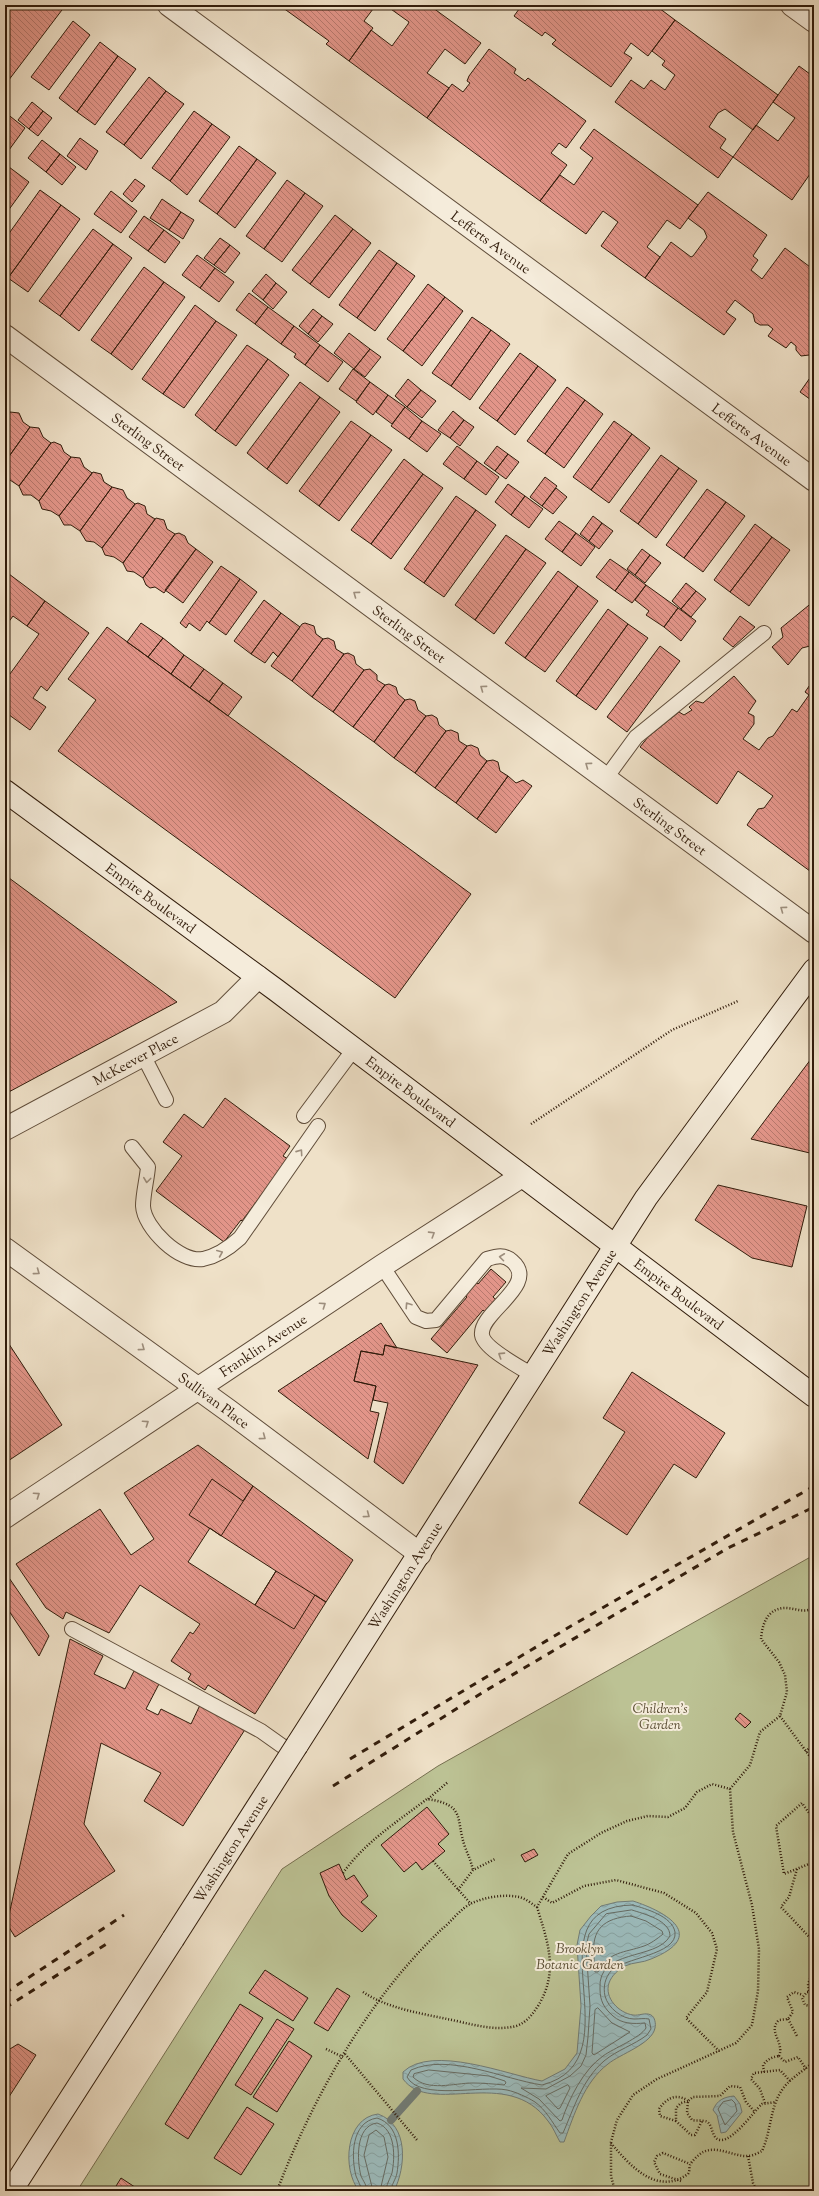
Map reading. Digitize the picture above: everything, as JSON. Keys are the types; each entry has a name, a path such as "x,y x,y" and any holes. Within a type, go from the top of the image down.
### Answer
{"street":[{"name":"Lefferts Avenue","path":"169,5 814,480"},
{"path":"792,5 814,21"},
{"name":"Sterling Street","path":"5,336 814,932"},
{"name":"Empire Boulevard","path":"5,791 258,977 814,1396"},
{"name":"Washington Avenue","path":"11,2191 534,1376 646,1198 814,970"},
{"name":"McKeever Place","path":"5,1129 223,1012 258,977"},
{"name":"Franklin Avenue","path":"5,1517 382,1266 522,1176"},
{"name":"Sullivan Place","path":"5,1249 420,1554"}],"lane":[{"path":"606,778 636,737 764,633"},
{"path":"304,1116 354,1049"},
{"path":"143,1055 166,1100"},
{"path":"132,1147 148,1167 143,1207 150,1228 186,1257 202,1259 224,1252 240,1238 318,1126"},
{"path":"382,1266 416,1317 426,1321 436,1320 487,1259 497,1255 508,1257 516,1264 519,1274 518,1284 482,1326 482,1336 487,1345 534,1376"},
{"path":"72,1630 295,1749"}],"path":[{"path":"531,1124 672,1030 738,1001"},
{"path":"615,2191 611,2176 611,2142 617,2120 633,2095 657,2078 736,2043 752,2025 758,1991 758,1942 752,1905 733,1832 730,1789 750,1765 760,1732 780,1716 786,1692 785,1675 779,1662 761,1639 762,1625 770,1615 782,1608 800,1611 814,1608"},
{"path":"780,1716 814,1762"},
{"path":"806,1752 814,1742"},
{"path":"343,1873 368,1843 427,1800 448,1782"},
{"path":"537,1907 568,1854 601,1832 627,1821 648,1816 668,1817 685,1808 697,1792 712,1784 730,1789"},
{"path":"427,1800 446,1804 456,1811 461,1824 465,1846 471,1858 473,1870"},
{"path":"814,1820 802,1802 776,1826 784,1874 814,1862"},
{"path":"458,1890 473,1870 495,1860"},
{"path":"433,1861 470,1904"},
{"path":"797,1869 789,1897 781,1907 814,1942"},
{"path":"543,1898 552,1903 584,1886 616,1880 664,1893 696,1913 712,1933 717,1949 707,1992 686,2018 719,2051"},
{"path":"277,2191 307,2117 344,2054 378,2002 400,1973 424,1946 470,1904 496,1896 520,1897 537,1907 550,1956 550,1975 542,1998 531,2018 517,2026 498,2028 438,2017 378,2002 363,1992"},
{"path":"809,1991 808,1984 810,1979 814,1979"},
{"path":"814,1992 809,1991 803,1995 802,2001 805,2005 814,2007"},
{"path":"788,2019 792,2012 787,1997 794,1992 803,1995"},
{"path":"788,2019 797,2036"},
{"path":"779,2056 781,2045 774,2033 774,2027 779,2020 788,2019"},
{"path":"326,2049 343,2057"},
{"path":"344,2054 417,2140"},
{"path":"779,2056 785,2062 798,2057 806,2069"},
{"path":"764,2072 764,2065 767,2060 771,2057 779,2056"},
{"path":"677,2185 689,2172 690,2164 703,2152 716,2150 748,2156 762,2151 768,2138 776,2102 782,2090 790,2081 814,2061"},
{"path":"765,2104 760,2088 751,2079 754,2073 780,2070 790,2081"},
{"path":"676,2121 676,2108 681,2103 693,2096 720,2096 730,2086 740,2087 746,2102 754,2111"},
{"path":"688,2100 680,2096 674,2096 664,2103 659,2110 660,2116 665,2120 676,2121 691,2135 698,2131 702,2121"},
{"path":"688,2100 687,2113 692,2120 709,2123 714,2136 718,2140 726,2140 734,2135 754,2111 765,2104 776,2102"},
{"path":"611,2142 637,2176"},
{"path":"682,2181 660,2174 654,2162 657,2156 663,2153 690,2164"},
{"path":"748,2156 753,2183 757,2191"}],"green space":[{"name":"Brooklyn Botanic Garden","path":"814,1555 814,2191 77,2191 282,1869 438,1766"}],"water":[{"path":"633,1901 658,1911 669,1918 676,1926 679,1933 677,1942 668,1950 648,1960 625,1966 616,1973 609,1983 609,1994 614,2004 618,2008 628,2014 651,2015 655,2021 655,2028 653,2034 642,2044 613,2060 592,2080 581,2100 564,2142 560,2142 548,2121 531,2105 512,2096 491,2093 432,2094 416,2089 403,2079 403,2072 416,2064 432,2061 451,2061 471,2064 542,2081 565,2069 577,2053 581,2006 577,1945 580,1930 601,1906 617,1902"},
{"path":"734,2096 740,2104 742,2112 726,2132 721,2133 717,2115 713,2110 721,2100"},
{"path":"378,2114 388,2119 395,2127 400,2137 402,2148 401,2170 394,2191 359,2191 350,2170 350,2146 353,2134 359,2125 367,2118"}],"building":[{"path":"5,5 65,6 5,85"},
{"path":"279,5 376,5 364,21 373,28 349,61 326,44 329,41"},
{"path":"390,5 429,5 481,43 465,64 445,49 427,73 449,88 427,118 349,61 371,30 392,46 409,22 388,7"},
{"path":"522,5 655,5 675,20 648,56 631,43 624,53 632,58 611,87 552,44 556,40 545,32 542,36 514,16"},
{"path":"675,20 778,95 753,130 725,109 718,113 709,127 726,139 720,148 733,157 718,178 615,102 631,80 644,89 651,80 665,90 675,75 662,65 665,61 652,51"},
{"path":"73,21 90,35 49,90 31,77"},
{"path":"100,42 118,56 77,112 59,98"},
{"path":"489,49 516,69 514,73 525,81 528,78 586,121 566,148 559,143 551,153 567,165 540,201 427,118 452,84 463,92 470,83 467,81 469,76"},
{"path":"118,56 136,69 95,125 77,112"},
{"path":"799,66 814,77 814,177 810,174 792,200 733,157 756,125 778,141 795,118 773,102"},
{"path":"149,77 166,91 124,145 106,132"},
{"path":"166,91 184,104 141,159 124,145"},
{"path":"32,102 43,111 29,129 18,120"},
{"path":"43,111 52,118 38,136 29,129"},
{"path":"194,111 212,124 170,181 152,168"},
{"path":"6,113 25,128 9,150 5,146"},
{"path":"212,124 230,137 187,195 170,181"},
{"path":"594,129 698,205 680,229 667,220 647,247 660,257 645,278 601,246 618,222 603,211 586,234 540,201 560,175 574,185 593,158 580,148"},
{"path":"80,138 98,151 86,170 67,156"},
{"path":"42,140 60,154 46,172 28,158"},
{"path":"239,146 257,159 217,214 199,201"},
{"path":"60,154 76,167 62,185 46,172"},
{"path":"257,159 276,173 235,228 217,214"},
{"path":"9,167 29,182 5,215 5,172"},
{"path":"135,179 145,186 132,202 123,194"},
{"path":"287,180 305,193 264,249 246,236"},
{"path":"40,190 61,205 8,278 5,275 5,239"},
{"path":"111,191 137,211 121,233 94,214"},
{"path":"708,192 767,235 753,256 758,260 751,270 762,279 785,248 814,270 814,359 809,355 801,356 796,350 796,346 791,342 786,348 768,336 773,329 768,325 760,325 755,322 753,314 735,300 726,312 736,319 724,335 645,278 671,242 691,257 707,237 704,230 688,218"},
{"path":"305,193 323,206 282,262 264,249"},
{"path":"162,199 181,212 169,230 150,218"},
{"path":"61,205 80,219 28,292 8,278"},
{"path":"181,212 194,220 183,239 169,230"},
{"path":"335,215 353,229 310,284 292,270"},
{"path":"144,216 164,230 148,251 129,237"},
{"path":"93,229 113,244 60,316 39,301"},
{"path":"353,229 371,243 329,298 310,284"},
{"path":"164,230 180,242 165,263 148,251"},
{"path":"220,238 230,245 214,265 204,258"},
{"path":"113,244 132,258 79,331 60,316"},
{"path":"230,245 240,253 225,273 214,265"},
{"path":"379,250 397,263 357,318 339,305"},
{"path":"197,255 215,268 200,288 182,275"},
{"path":"397,263 415,276 375,331 357,318"},
{"path":"144,267 164,282 111,354 91,340"},
{"path":"215,268 234,282 219,302 200,288"},
{"path":"266,274 276,283 263,300 252,291"},
{"path":"164,282 185,297 132,370 111,354"},
{"path":"276,283 287,292 273,309 263,300"},
{"path":"428,284 445,297 403,351 387,339"},
{"path":"249,293 268,307 255,324 236,310"},
{"path":"445,297 463,311 422,366 403,351"},
{"path":"195,305 216,321 163,394 142,379"},
{"path":"268,307 294,326 281,344 255,324"},
{"path":"313,309 322,316 308,334 299,326"},
{"path":"322,316 333,324 318,342 308,334"},
{"path":"472,317 491,330 451,386 432,373"},
{"path":"216,321 237,335 184,408 163,394"},
{"path":"294,326 320,345 305,365 294,357 296,354 281,344"},
{"path":"491,330 510,344 470,400 451,386"},
{"path":"349,333 370,349 354,369 334,353"},
{"path":"247,345 268,359 215,431 195,415"},
{"path":"320,345 343,362 328,382 305,365"},
{"path":"370,349 381,357 365,377 354,369"},
{"path":"520,353 538,366 497,421 479,408"},
{"path":"268,359 289,375 236,446 215,431"},
{"path":"538,366 556,380 515,435 497,421"},
{"path":"353,369 370,382 356,401 339,389"},
{"path":"812,375 814,377 814,402 800,392"},
{"path":"408,379 421,390 407,407 395,396"},
{"path":"300,382 320,397 267,469 247,453"},
{"path":"370,382 388,395 373,415 356,402"},
{"path":"567,387 585,400 545,454 527,441"},
{"path":"421,390 436,401 422,418 407,407"},
{"path":"388,395 405,407 392,424 376,412"},
{"path":"320,397 340,412 287,484 267,469"},
{"path":"585,400 603,414 564,468 545,454"},
{"path":"405,407 422,421 409,439 391,426"},
{"path":"5,409 10,412 5,419"},
{"path":"453,411 464,420 450,438 438,430"},
{"path":"10,412 19,413 23,422 30,427 5,462 5,419"},
{"path":"464,420 474,427 460,446 450,438"},
{"path":"351,421 371,435 319,506 299,491"},
{"path":"422,421 441,434 427,452 409,439"},
{"path":"614,421 632,434 591,490 573,477"},
{"path":"30,427 39,428 43,437 51,443 19,486 10,480 5,481 5,462"},
{"path":"632,434 650,448 609,503 591,490"},
{"path":"371,435 392,450 339,521 319,506"},
{"path":"54,442 61,445 64,452 71,457 39,501 31,495 23,495 19,486 51,443"},
{"path":"457,446 477,461 464,479 443,464"},
{"path":"497,446 508,454 495,471 484,463"},
{"path":"508,454 519,462 506,479 495,471"},
{"path":"661,455 679,468 638,524 620,511"},
{"path":"71,457 80,458 84,467 92,473 59,516 51,511 42,509 39,501"},
{"path":"404,459 423,474 371,544 351,530"},
{"path":"477,461 499,477 486,495 464,479"},
{"path":"679,468 697,481 656,538 638,524"},
{"path":"93,472 101,474 104,482 112,487 80,531 71,525 64,525 59,516"},
{"path":"423,474 443,488 391,559 371,544"},
{"path":"545,477 557,486 542,506 530,497"},
{"path":"508,484 525,496 511,515 495,502"},
{"path":"112,487 123,490 127,498 135,504 102,548 94,542 86,541 80,531"},
{"path":"556,488 567,497 553,514 542,506"},
{"path":"707,489 726,502 684,558 666,545"},
{"path":"456,496 476,510 424,583 404,569"},
{"path":"525,496 543,509 529,528 511,515"},
{"path":"726,502 745,516 703,572 684,558"},
{"path":"138,503 145,506 147,514 155,519 123,563 114,557 105,555 102,548 135,504"},
{"path":"476,510 496,525 444,597 424,583"},
{"path":"593,516 602,523 589,541 580,534"},
{"path":"156,518 164,520 167,529 175,534 143,578 134,572 127,571 123,563"},
{"path":"559,521 576,533 562,552 545,539"},
{"path":"602,523 613,531 599,549 589,541"},
{"path":"755,524 772,537 730,592 714,580"},
{"path":"179,533 185,536 188,543 196,549 164,593 155,587 150,588 146,585 143,578 175,534"},
{"path":"576,533 595,547 581,566 562,552"},
{"path":"506,535 526,549 475,620 455,605"},
{"path":"772,537 790,550 749,606 730,592"},
{"path":"196,549 213,562 183,603 165,590"},
{"path":"526,549 546,563 494,634 475,620"},
{"path":"642,549 650,555 635,575 627,569"},
{"path":"650,555 661,563 645,583 635,575"},
{"path":"610,559 629,572 615,591 596,577"},
{"path":"221,566 240,579 209,623 207,621 200,631 189,623 186,628 180,623"},
{"path":"5,571 45,601 27,626 13,616 5,627"},
{"path":"558,571 578,586 525,658 505,643"},
{"path":"629,572 646,585 632,603 615,591"},
{"path":"240,579 257,592 226,635 209,623"},
{"path":"686,583 696,591 681,609 672,601"},
{"path":"646,585 678,608 664,627 646,615 649,611 635,600"},
{"path":"578,586 598,601 545,672 525,658"},
{"path":"696,591 706,599 691,617 681,609"},
{"path":"264,600 281,613 251,654 234,641"},
{"path":"45,601 89,633 47,691 41,686 33,698 46,707 30,730 5,712 5,677 7,678 39,634 27,626"},
{"path":"814,601 814,648 810,646 802,648 788,665 772,647 783,637 781,628"},
{"path":"678,608 696,621 681,641 664,627"},
{"path":"608,609 628,624 576,696 556,681"},
{"path":"281,613 300,627 278,657 273,652 265,663 251,654"},
{"path":"740,616 755,627 733,647 723,639"},
{"path":"141,623 163,638 148,657 127,642"},
{"path":"305,623 314,626 316,634 323,639 292,681 271,666 302,624"},
{"path":"628,624 648,638 596,710 576,696"},
{"path":"107,627 471,894 395,998 58,751 96,700 68,679"},
{"path":"163,638 184,655 171,674 148,657"},
{"path":"328,638 334,641 336,649 344,654 312,697 292,681 323,639"},
{"path":"660,646 680,661 627,732 607,717"},
{"path":"348,653 354,656 356,664 364,670 333,712 312,697 344,654"},
{"path":"184,655 204,669 190,688 171,674"},
{"path":"204,669 223,683 209,702 190,688"},
{"path":"370,669 377,675 377,680 385,685 353,727 333,712 364,670"},
{"path":"734,676 756,701 748,713 754,716 754,724 743,739 759,750 768,738 773,736 792,709 797,712 809,695 805,692 814,679 814,874 747,825 758,809 764,808 773,796 738,771 717,804 640,747 648,737 679,712 684,715 692,710 689,707 696,701 703,703"},
{"path":"223,683 242,697 228,716 209,702"},
{"path":"389,684 396,687 398,694 405,700 374,742 353,727 385,685"},
{"path":"410,699 415,701 418,710 426,716 394,758 374,742 405,700"},
{"path":"432,715 437,718 439,725 446,731 415,773 394,758 426,716"},
{"path":"451,730 458,733 459,741 467,746 435,788 415,773 446,731"},
{"path":"471,745 478,748 480,755 487,761 456,803 435,788 467,746"},
{"path":"493,760 498,762 500,771 508,776 477,819 456,803 487,761"},
{"path":"508,776 516,783 523,780 532,786 496,833 477,819"},
{"path":"5,875 177,1002 5,1094"},
{"path":"814,1055 814,1154 751,1139"},
{"path":"225,1098 290,1146 283,1156 288,1159 242,1221 241,1220 224,1242 156,1191 182,1156 163,1142 184,1114 203,1128"},
{"path":"718,1185 807,1206 792,1267 752,1258 695,1220"},
{"path":"491,1269 506,1282 493,1297 501,1304 491,1317 483,1310 447,1353 431,1339 467,1297 459,1290 470,1278 478,1284"},
{"path":"381,1323 397,1348 385,1345 383,1355 361,1351 354,1381 376,1386 370,1411 379,1413 368,1459 278,1391"},
{"path":"5,1338 62,1425 5,1463"},
{"path":"385,1345 478,1365 403,1484 374,1462 388,1403 373,1400 376,1386 354,1381 361,1351 383,1355"},
{"path":"632,1372 725,1433 696,1478 674,1464 627,1535 579,1503 625,1432 603,1418"},
{"path":"198,1445 253,1486 221,1536 210,1528 188,1562 255,1605 276,1571 326,1602 255,1714 208,1685 205,1690 188,1679 191,1674 171,1661 190,1632 193,1634 200,1624 140,1585 109,1633 66,1612 63,1619 46,1608 16,1564 100,1509 131,1555 154,1539 124,1493"},
{"path":"212,1479 243,1501 253,1486 353,1560 326,1602 315,1595 294,1629 255,1605 276,1571 189,1515"},
{"path":"5,1572 49,1636 39,1656 5,1605"},
{"path":"70,1639 103,1656 94,1674 125,1689 134,1671 159,1684 146,1709 158,1715 161,1709 191,1724 200,1705 246,1728 183,1826 144,1801 161,1773 101,1743 84,1824 115,1871 15,1937 7,1924"},
{"path":"740,1713 751,1722 745,1728 735,1719"},
{"path":"427,1807 449,1834 438,1844 445,1851 422,1870 416,1862 404,1872 381,1845"},
{"path":"534,1849 538,1855 525,1862 521,1855"},
{"path":"339,1864 346,1880 354,1875 368,1896 361,1902 377,1916 362,1932 342,1915 329,1896 320,1873"},
{"path":"265,1970 308,1998 293,2021 249,1993"},
{"path":"337,1988 350,1996 328,2031 314,2023"},
{"path":"240,2004 263,2018 188,2139 165,2124"},
{"path":"277,2019 294,2029 251,2095 235,2085"},
{"path":"289,2041 312,2056 277,2112 253,2097"},
{"path":"18,2044 36,2055 5,2103 5,2052"},
{"path":"247,2107 274,2124 241,2175 214,2158"},
{"path":"121,2178 141,2191 113,2191"}],"waterway":[{"path":"391,2120 417,2091"}],"railway":[{"path":"350,1759 571,1626 814,1486"},
{"path":"333,1786 485,1691 728,1548 814,1507"},
{"path":"5,1993 124,1915"},
{"path":"5,2008 108,1943"}],"park label":[{"name":"Children's Garden","path":"660,1716"}]}
